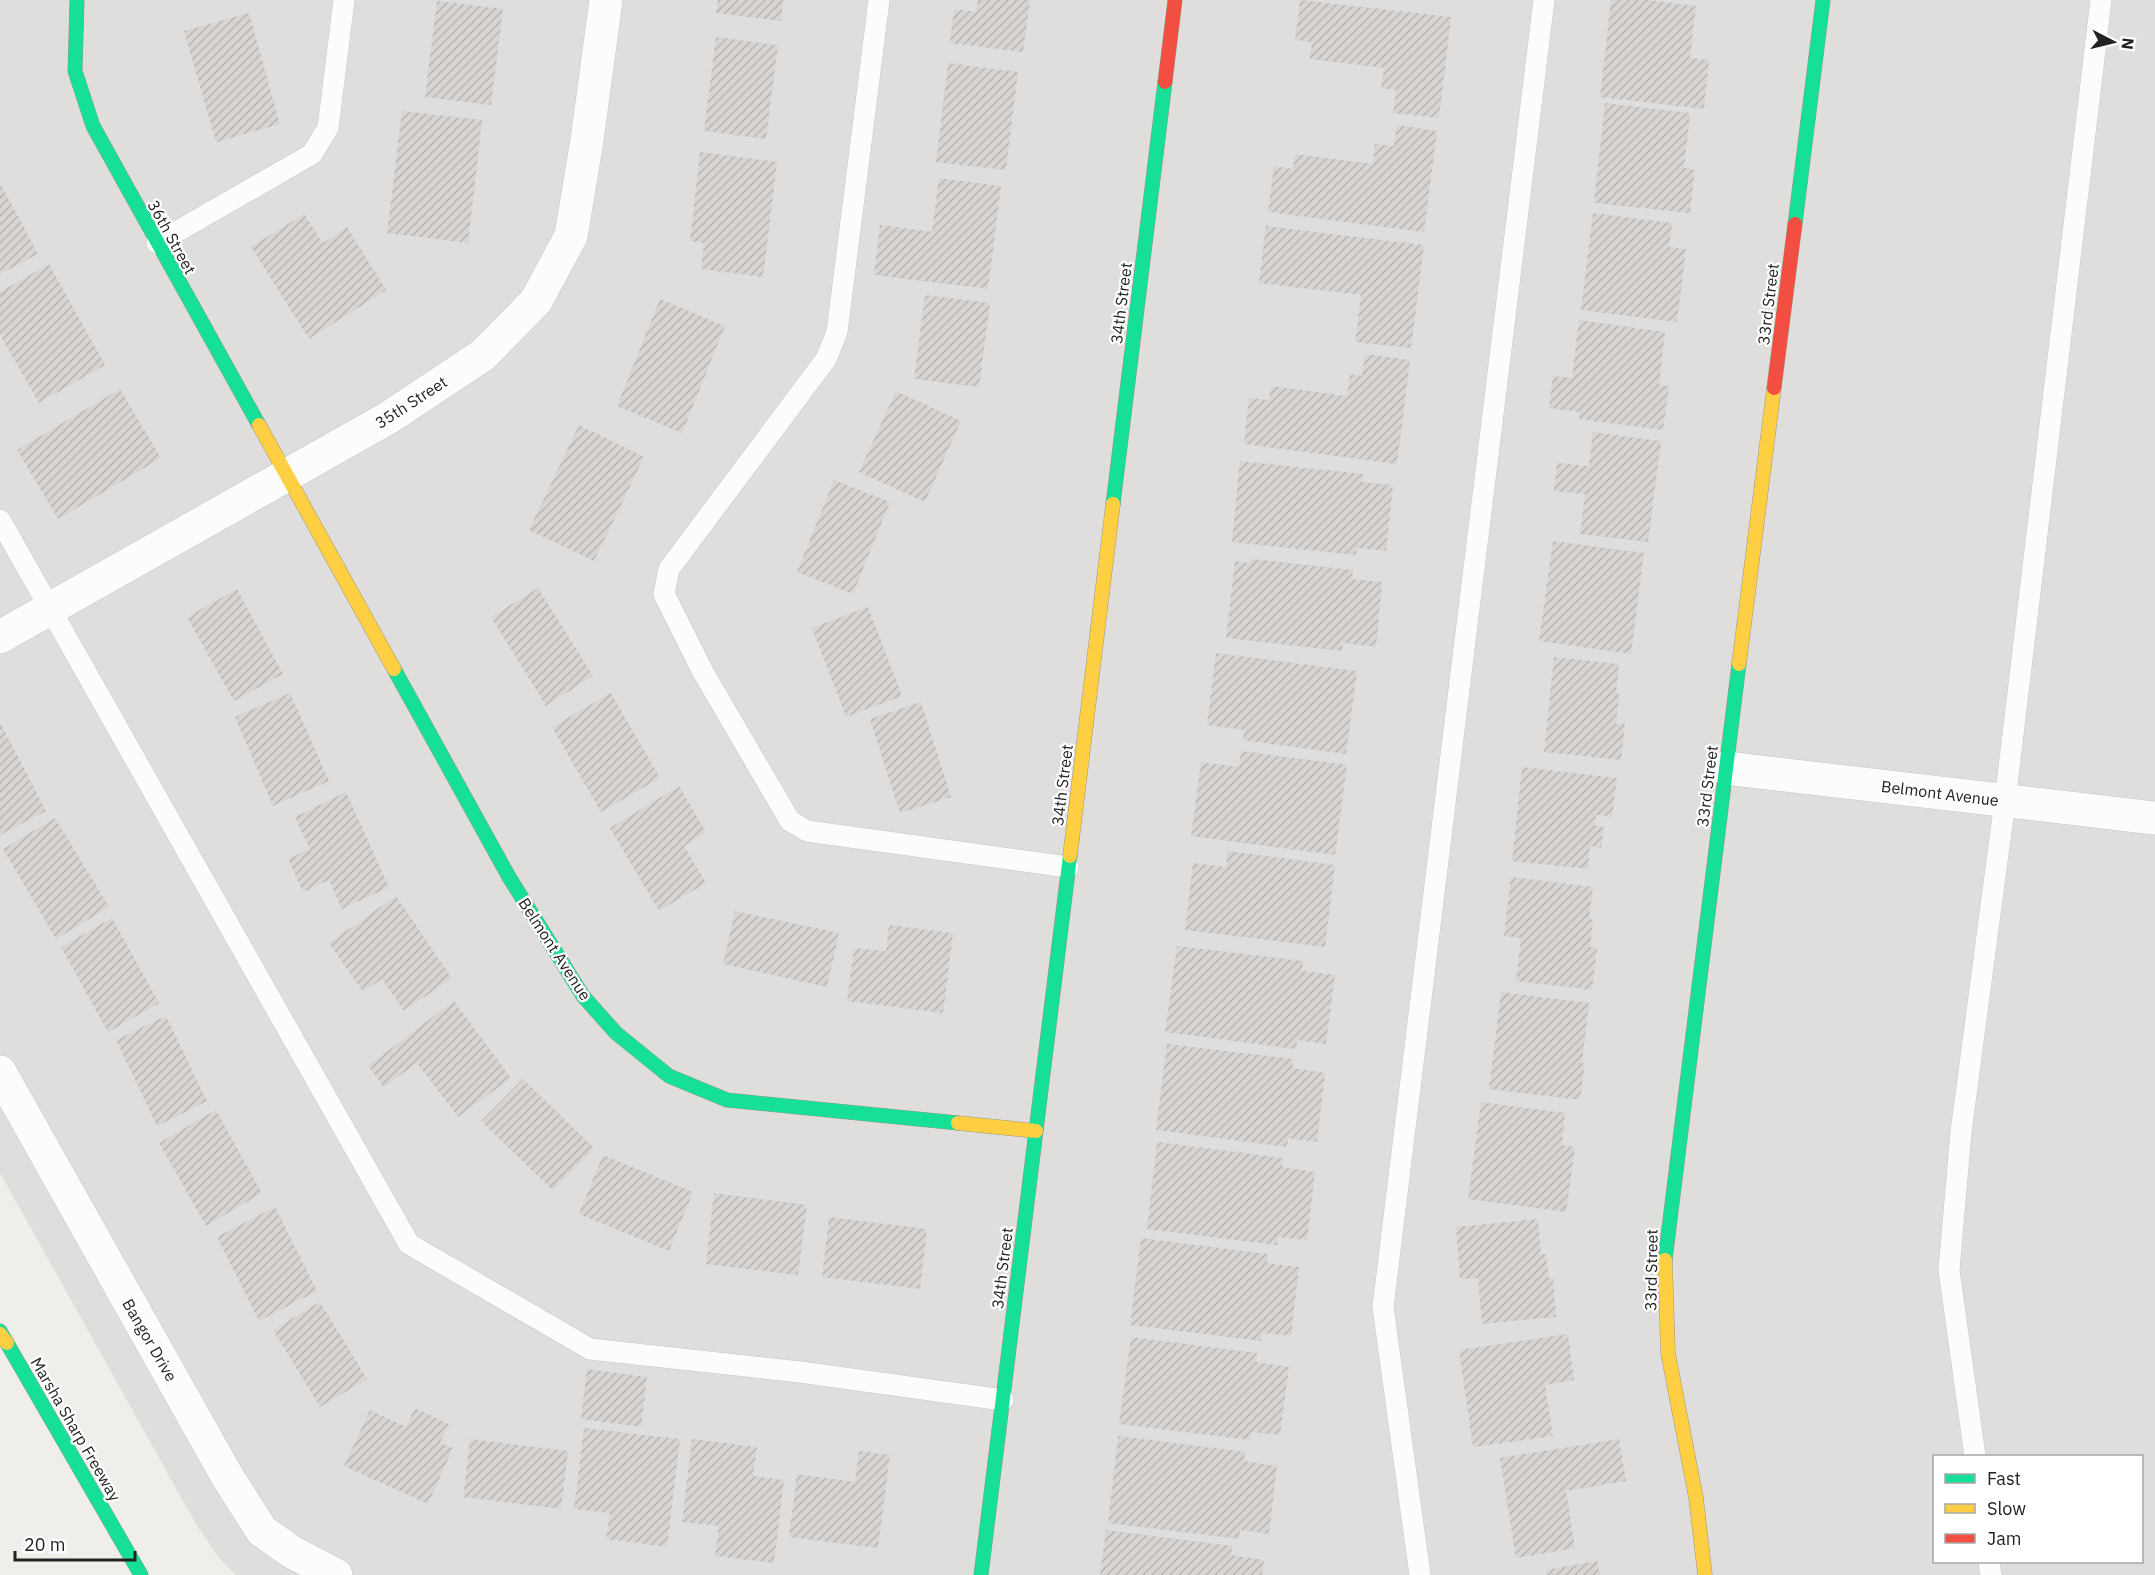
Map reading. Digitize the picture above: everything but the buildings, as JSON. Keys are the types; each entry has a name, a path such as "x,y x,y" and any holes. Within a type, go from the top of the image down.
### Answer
{"street":[{"name":"36th Street","path":"77,0 75,71 93,126 285,476"},
{"name":"35th Street","path":"0,637 388,418 483,355 536,301 571,236 606,0"},
{"name":"34th Street","path":"981,1575 1175,0"},
{"name":"33rd Street","path":"1705,1575 1696,1498 1668,1353 1665,1252 1823,0"},
{"name":"Belmont Avenue","path":"285,476 509,877 584,996 616,1033 669,1076 727,1100 1036,1131"},
{"name":"Belmont Avenue","path":"1725,768 2155,818"},
{"name":"Bangor Drive","path":"0,1072 227,1476 262,1531 292,1552 336,1575"},
{"name":"Marsha Sharp Freeway","path":"2,1336 141,1575"}],"lane":[{"path":"157,243 312,154 328,128 344,0"},
{"path":"879,0 837,332 826,359 669,569 664,594 704,672 790,821 807,831 1068,867"},
{"path":"1420,1575 1383,1307 1544,0"},
{"path":"1975,1455 1949,1270 1961,1132 2005,801 2102,0"},
{"path":"0,520 409,1244 590,1349 800,1372 1003,1400"}],"shaded area":[{"path":"0,0 2155,0 2155,1575 236,1575 219,1558 196,1524 0,1173"}],"traffic: fast":[{"path":"77,0 75,71 93,126 259,425"},
{"path":"1795,224 1823,0"},
{"path":"1113,504 1165,82"},
{"path":"1665,1260 1739,664"},
{"path":"394,669 509,877 583,996 616,1033 669,1076 727,1100 958,1123"},
{"path":"981,1575 1070,856"},
{"path":"0,1331 141,1575"}],"traffic: slow":[{"path":"1739,664 1774,388"},
{"path":"259,425 394,669"},
{"path":"1070,856 1113,504"},
{"path":"958,1123 1036,1131"},
{"path":"1665,1260 1668,1353 1696,1498 1705,1575"},
{"path":"0,1334 7,1343"}],"traffic: jam":[{"path":"1165,82 1175,0"},
{"path":"1774,388 1795,224"}]}
